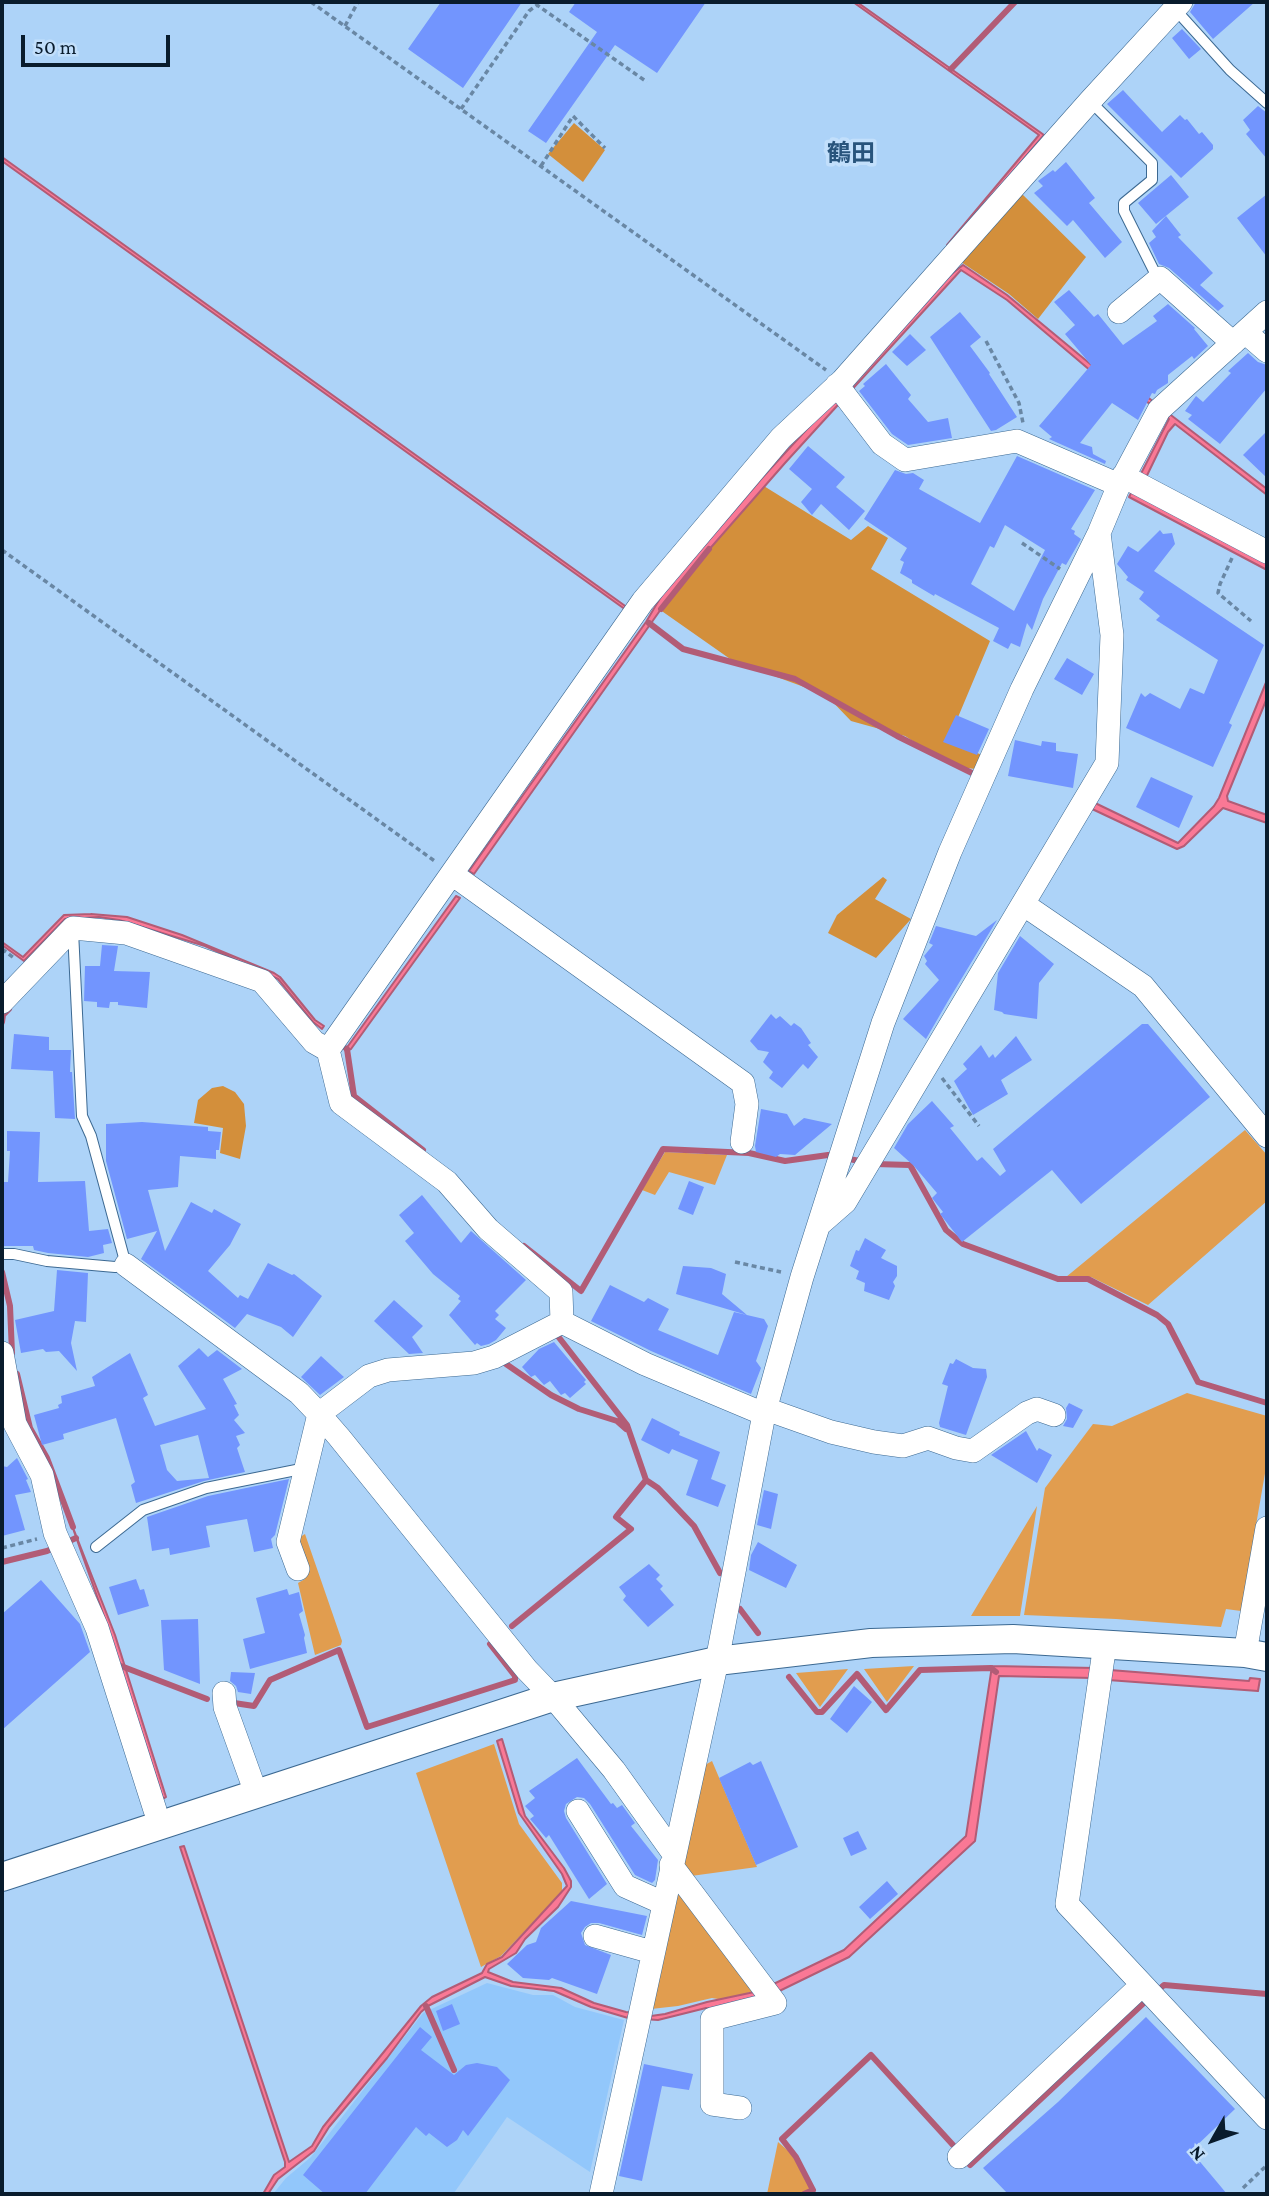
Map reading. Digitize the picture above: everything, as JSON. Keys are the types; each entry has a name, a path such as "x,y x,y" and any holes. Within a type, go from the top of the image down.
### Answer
{"street":[{"path":"562,1322 561,1293 488,1229 447,1182 341,1103 328,1049 643,601 781,438 839,383 1178,5"},
{"path":"1119,312 1160,278 1239,338 1267,351"},
{"path":"604,2194 652,1952 717,1661 765,1412 802,1277 883,1023 950,852 1022,690 1077,580 1121,481 1159,410 1267,312"},
{"path":"839,383 882,444 905,460 1017,441 1121,481 1267,552"},
{"path":"819,1226 845,1202 1107,762 1112,635 1099,533"},
{"path":"452,874 743,1083 747,1104 742,1142"},
{"path":"1023,904 1143,986 1267,1136"},
{"path":"2,1002 73,928 126,933 262,981 314,1042 328,1049"},
{"path":"126,1265 299,1394 319,1414 527,1670 614,1770 672,1859 775,2003 712,2019 712,2104 740,2108"},
{"path":"562,1322 645,1364 765,1412 874,1442 902,1446 928,1438 973,1451 1027,1413 1037,1409 1054,1415"},
{"path":"298,1569 288,1542 319,1414 369,1376 388,1370 474,1363 494,1357 562,1322"},
{"path":"2,1353 15,1423 42,1475 55,1534 97,1628 155,1810"},
{"path":"2,1877 553,1697 717,1661 871,1643 1013,1639 1256,1655 1267,1528"},
{"path":"1105,1644 1067,1904 1267,2118"},
{"path":"224,1693 225,1707 256,1793"},
{"path":"578,1811 625,1886 663,1903"},
{"path":"595,1936 652,1952"},
{"path":"959,2157 1142,1985"}],"lane":[{"path":"1178,5 1230,70 1267,103"},
{"path":"1090,101 1152,163 1152,180 1125,203 1124,211 1160,278"},
{"path":"2,1254 115,1268 126,1265 91,1136 82,1116 73,928"},
{"path":"96,1547 143,1510 206,1488 306,1468"}],"path":[{"path":"311,2 839,383"},
{"path":"345,26 358,2"},
{"path":"461,109 529,10 537,5 647,82"},
{"path":"541,166 573,116 605,148"},
{"path":"986,341 1019,403 1024,420 1017,441"},
{"path":"1240,538 1218,593 1251,621"},
{"path":"1022,543 1077,580"},
{"path":"2,550 452,874"},
{"path":"929,1061 979,1126"},
{"path":"735,1262 802,1277"},
{"path":"2,1548 55,1534"},
{"path":"1243,2188 1267,2165"}],"shaded area":[{"path":"853,2 857,2 1044,135 949,247 947,245 1039,135"},
{"path":"574,123 605,150 583,182 548,154"},
{"path":"2,157 628,608 626,610 2,161"},
{"path":"1021,193 1086,257 1038,319 1009,294 958,260"},
{"path":"963,265 1007,295 1100,372 1150,399 1267,489 1267,495 1175,424 1168,432 1139,492 1267,559 1267,570 1129,497 1169,419 1151,404 1098,377 1007,300 961,270 678,585 474,874 469,871 646,622 662,595 762,478 944,280"},
{"path":"759,483 851,540 868,526 888,538 871,569 990,641 948,741 982,755 975,769 952,766 905,736 851,721 826,695 733,661 656,607"},
{"path":"1267,680 1267,698 1227,796 1228,801 1267,815 1267,823 1223,808 1184,846 1177,849 1090,808 1093,802 1178,843 1219,798"},
{"path":"883,877 887,880 875,899 911,919 876,958 828,933 837,915"},
{"path":"456,896 460,898 351,1049 346,1051 343,1048 348,1046"},
{"path":"64,915 127,917 182,935 274,973 315,1020 324,1026 322,1029 313,1022 278,979 205,946 119,920 99,917 65,919 24,961 2,945 2,942 23,957"},
{"path":"223,1086 235,1092 244,1104 246,1126 240,1159 220,1153 223,1128 194,1123 198,1100 212,1088"},
{"path":"1245,1130 1267,1155 1267,1201 1148,1305 1091,1277 1066,1277"},
{"path":"665,1152 727,1155 715,1185 669,1172 655,1195 642,1190"},
{"path":"1187,1393 1267,1416 1267,1462 1241,1611 1226,1609 1221,1627 1024,1615 1045,1488 1093,1424 1112,1426"},
{"path":"1037,1506 1020,1616 971,1616"},
{"path":"70,1520 115,1635 166,1797 163,1799 106,1622"},
{"path":"305,1534 342,1641 341,1645 315,1655 298,1583 305,1579 292,1542"},
{"path":"914,1666 887,1702 864,1669"},
{"path":"992,1666 1095,1668 1093,1678 999,1676 975,1841 849,1957 763,1999 706,2008 658,2020 628,2018 591,2007 554,1991 511,1986 485,1977 421,2012 387,2058 329,2127 314,2151 278,2179 268,2194 263,2194 274,2175 285,2167 285,2162 180,1847 184,1846 289,2162 312,2146 323,2127 421,2006 432,1997 482,1973 487,1964 502,1957 567,1886 562,1874 519,1813 497,1741 502,1739 525,1816 564,1868 571,1887 558,1907 525,1939 516,1953 488,1972 513,1982 561,1988 594,2003 626,2012 651,2016 665,2014 759,1991 844,1950 966,1836"},
{"path":"848,1669 820,1707 796,1673"},
{"path":"1110,1670 1249,1681 1250,1678 1260,1679 1258,1691 1108,1680"},
{"path":"494,1744 519,1824 562,1883 562,1892 501,1956 481,1967 416,1773"},
{"path":"712,1761 757,1867 691,1876 683,1862 705,1765"},
{"path":"677,1880 757,1990 724,2000 712,1998 651,2009"},
{"path":"487,1983 533,1995 553,1995 575,2007 624,2020 590,2172 507,2117 454,2193 456,2194 273,2194 286,2178 311,2157 423,2013"},
{"path":"778,2142 792,2154 810,2189 798,2194 767,2194"}],"building":[{"path":"441,2 522,2 463,88 408,49"},
{"path":"576,2 706,2 657,73 615,45 546,143 528,131 597,32 569,12"},
{"path":"1196,2 1255,2 1213,39 1190,12"},
{"path":"1182,29 1201,49 1189,59 1172,38"},
{"path":"1123,90 1162,132 1180,115 1187,119 1199,134 1202,132 1213,145 1213,149 1181,178 1107,104"},
{"path":"1258,106 1267,113 1267,159 1246,134 1250,130 1243,120"},
{"path":"1066,162 1095,198 1089,203 1122,242 1105,258 1073,220 1067,226 1034,193 1043,186 1038,181"},
{"path":"1171,175 1189,197 1156,224 1138,203"},
{"path":"1267,194 1267,257 1237,218"},
{"path":"1166,216 1181,235 1178,237 1213,273 1200,285 1224,306 1218,311 1169,268 1159,264 1149,243 1156,237 1152,231"},
{"path":"1069,290 1094,317 1098,314 1123,345 1157,321 1153,316 1168,304 1195,328 1208,346 1194,359 1192,356 1168,375 1168,383 1155,394 1152,393 1138,420 1112,403 1080,443 1092,447 1093,454 1106,461 1105,464 1049,439 1052,437 1039,426 1091,365 1065,334 1075,325 1054,302"},
{"path":"960,312 981,337 970,346 1017,417 996,430 991,431 930,337"},
{"path":"910,334 926,350 907,366 892,352"},
{"path":"1248,353 1258,362 1267,365 1267,388 1220,444 1188,419 1192,415 1185,411 1196,396 1203,402 1231,373 1228,371"},
{"path":"886,364 911,395 908,399 928,422 948,418 952,438 908,445 892,434 859,391 865,386 863,384"},
{"path":"1267,431 1267,478 1243,455"},
{"path":"808,446 845,477 836,487 865,511 849,530 821,504 812,515 801,502 812,489 789,469"},
{"path":"1017,456 1095,490 1071,529 1081,539 1066,565 1062,563 1043,599 1032,630 1027,623 1020,647 1011,643 1008,649 993,641 999,628 912,583 912,580 900,573 904,562 900,560 907,548 864,519 895,470 906,474 913,473 924,480 919,489 980,523","holes":["1005,525 1045,550 1014,611 971,584 990,546 994,548"]},
{"path":"1160,530 1163,534 1172,533 1175,544 1154,571 1264,645 1229,723 1232,725 1213,767 1126,728 1141,693 1145,697 1150,693 1180,709 1190,688 1204,694 1218,660 1156,620 1160,616 1139,599 1144,592 1126,580 1128,577 1117,564 1128,546 1138,552"},
{"path":"1067,658 1094,674 1082,695 1054,679"},
{"path":"956,715 989,729 977,755 943,742"},
{"path":"1015,740 1041,746 1042,741 1056,743 1056,751 1078,754 1073,788 1008,776"},
{"path":"1151,777 1193,796 1179,828 1136,807"},
{"path":"997,920 926,1039 903,1019 939,980 925,964 927,961 924,956 933,945 929,943 936,926 976,936"},
{"path":"1020,936 1054,964 1039,983 1037,1019 994,1010 998,973"},
{"path":"102,945 118,946 114,971 150,972 147,1008 118,1005 118,1002 110,1002 109,1008 97,1007 97,1002 84,1001 85,966 100,966"},
{"path":"771,1014 776,1019 780,1016 791,1026 794,1023 801,1028 811,1043 808,1045 818,1057 808,1069 803,1064 782,1088 769,1078 773,1072 763,1062 769,1052 758,1050 750,1041"},
{"path":"1142,1024 1148,1024 1210,1097 1081,1204 1052,1170 962,1242 940,1214 943,1212 932,1198 937,1193 894,1148 908,1124 932,1101 954,1126 950,1128 977,1161 982,1157 1000,1176 1006,1171 993,1149"},
{"path":"14,1034 49,1037 49,1050 71,1050 70,1072 75,1119 55,1118 53,1071 11,1069"},
{"path":"1016,1036 1032,1060 1001,1080 1008,1094 973,1115 954,1081 967,1069 963,1064 981,1045 989,1058 993,1054 995,1058"},
{"path":"761,1109 787,1114 794,1126 804,1118 832,1124 795,1155 780,1154 776,1157 756,1152"},
{"path":"142,1122 208,1127 208,1131 221,1132 216,1159 180,1156 178,1187 148,1190 165,1251 191,1202 212,1213 214,1209 241,1224 230,1245 208,1271 238,1298 240,1295 248,1299 268,1263 294,1274 322,1296 293,1337 281,1327 247,1314 235,1328 141,1259 157,1231 127,1239 106,1161 106,1124"},
{"path":"7,1131 40,1132 38,1182 85,1181 89,1231 108,1229 112,1243 103,1245 104,1253 88,1257 48,1253 34,1250 33,1246 2,1246 2,1182 8,1182 10,1151 7,1151"},
{"path":"689,1181 704,1187 693,1215 678,1209"},
{"path":"422,1195 461,1243 471,1231 526,1280 495,1311 499,1315 495,1319 506,1328 489,1344 475,1345 449,1315 461,1301 458,1299 460,1296 433,1274 405,1241 414,1233 399,1215"},
{"path":"865,1238 886,1250 881,1258 897,1266 897,1276 893,1282 895,1286 889,1300 864,1291 865,1283 856,1279 859,1271 850,1266 856,1250 859,1251"},
{"path":"683,1266 711,1268 726,1274 722,1294 747,1315 676,1294"},
{"path":"57,1270 88,1273 86,1322 75,1321 71,1343 77,1371 59,1351 46,1352 43,1349 21,1353 15,1320 54,1311"},
{"path":"610,1285 644,1302 648,1298 669,1309 658,1330 718,1355 734,1312 764,1319 768,1326 756,1361 761,1368 751,1394 651,1351 591,1321"},
{"path":"394,1300 423,1326 412,1337 423,1353 409,1354 374,1321"},
{"path":"554,1342 586,1380 586,1384 570,1398 565,1393 561,1395 550,1381 544,1385 535,1375 531,1377 522,1367 539,1349"},
{"path":"199,1348 208,1357 217,1350 242,1369 223,1379 237,1404 234,1405 239,1415 234,1420 245,1433 236,1436 245,1472 204,1481 136,1503 131,1485 135,1482 116,1418 63,1434 64,1439 42,1445 34,1415 59,1408 58,1405 62,1403 61,1396 95,1386 92,1377 130,1353 148,1395 143,1398 155,1426 206,1409 178,1366","holes":["198,1435 209,1478 177,1481 167,1470 160,1445"]},
{"path":"321,1356 344,1377 320,1395 301,1377"},
{"path":"956,1359 973,1368 986,1369 987,1377 966,1435 940,1427 939,1423 948,1386 942,1384 950,1363 953,1364"},
{"path":"1069,1403 1083,1410 1073,1428 1063,1426 1067,1419 1066,1408"},
{"path":"652,1418 680,1432 679,1435 720,1452 711,1479 726,1485 718,1507 686,1495 698,1460 672,1449 669,1454 641,1440"},
{"path":"1026,1431 1037,1451 1039,1448 1052,1455 1037,1483 991,1455"},
{"path":"17,1458 28,1479 26,1480 31,1492 15,1495 25,1530 2,1536 2,1466 7,1467"},
{"path":"289,1479 275,1535 271,1539 273,1548 254,1552 247,1519 206,1526 210,1547 170,1555 169,1548 152,1551 147,1517 208,1496"},
{"path":"764,1490 778,1494 771,1529 757,1525"},
{"path":"758,1542 797,1565 786,1588 749,1570 751,1555"},
{"path":"649,1564 660,1575 656,1579 663,1586 660,1589 674,1605 648,1627 623,1600 626,1596 619,1587"},
{"path":"136,1579 140,1590 144,1589 149,1606 118,1615 109,1587"},
{"path":"41,1580 80,1624 90,1652 2,1730 2,1614"},
{"path":"287,1589 289,1595 299,1592 303,1611 299,1614 307,1653 250,1669 243,1639 265,1633 256,1598"},
{"path":"198,1619 200,1684 164,1670 161,1620"},
{"path":"231,1672 255,1673 251,1694 238,1692 230,1681"},
{"path":"854,1686 872,1702 847,1733 830,1719"},
{"path":"577,1758 611,1804 617,1808 622,1805 635,1823 631,1826 658,1860 655,1880 652,1883 635,1875 584,1798 577,1797 566,1804 564,1811 607,1884 589,1899 549,1835 546,1838 530,1819 534,1816 525,1806 535,1798 529,1791"},
{"path":"761,1761 798,1847 756,1865 719,1778 750,1762 753,1765"},
{"path":"858,1831 867,1849 851,1856 843,1838"},
{"path":"887,1881 898,1894 870,1919 859,1907"},
{"path":"571,1901 647,1916 642,1935 599,1923 591,1923 581,1933 585,1945 611,1955 597,1994 552,1978 523,1978 507,1964 527,1945 536,1942 541,1928"},
{"path":"452,2004 460,2024 443,2031 436,2011"},
{"path":"1146,2017 1235,2109 1191,2151 1227,2194 1008,2194 983,2168 1058,2102"},
{"path":"420,2027 432,2037 421,2050 454,2075 466,2065 477,2063 497,2067 510,2080 468,2136 463,2130 457,2140 447,2147 429,2133 426,2136 416,2127 365,2194 325,2194 303,2175"},
{"path":"644,2064 693,2074 689,2090 662,2086 642,2181 619,2176"}],"waterway":[{"path":"951,69 1015,2"},
{"path":"661,609 709,549"},
{"path":"649,623 683,649 795,679 897,736 978,776"},
{"path":"2,1022 3,1015 9,1009"},
{"path":"347,1049 354,1096 423,1150"},
{"path":"524,1246 581,1291 663,1149 749,1153 785,1161 828,1155 865,1162"},
{"path":"875,1164 910,1165 946,1230 963,1244 1058,1279 1088,1279 1157,1315 1168,1324 1198,1382 1267,1403"},
{"path":"2,1272 10,1306 12,1353"},
{"path":"557,1335 627,1425 646,1480 658,1488 694,1526 720,1573"},
{"path":"506,1364 551,1395 579,1409 617,1421 626,1429"},
{"path":"17,1374 30,1428 47,1458 73,1527"},
{"path":"512,1626 631,1529 616,1517 646,1480"},
{"path":"2,1562 47,1551 76,1538"},
{"path":"740,1609 758,1633"},
{"path":"234,1703 254,1706 270,1680 339,1650 367,1727 515,1680 515,1676 490,1644"},
{"path":"121,1666 207,1699"},
{"path":"789,1677 817,1712 822,1712 857,1674 886,1710 920,1670 991,1668 996,1672"},
{"path":"1156,1992 1164,1985 1267,1994"},
{"path":"970,2165 1148,1999"},
{"path":"426,2006 454,2070"},
{"path":"804,2194 813,2190 796,2157 782,2139 871,2055 953,2145"}],"district":[{"name":"鶴田","path":"851,154"}]}
